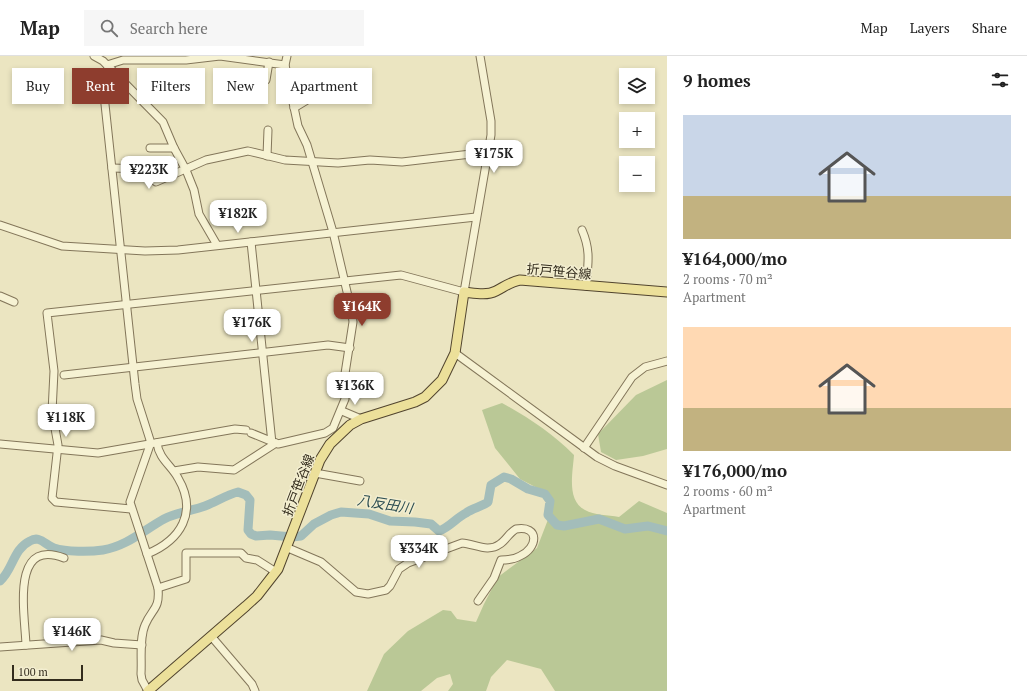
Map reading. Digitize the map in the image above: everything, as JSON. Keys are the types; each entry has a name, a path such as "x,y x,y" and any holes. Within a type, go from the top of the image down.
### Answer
{"main road":[{"name":"折戸笹谷線","path":"148,691 257,596 276,572 288,548 315,473 335,432 362,419 408,405 425,397 442,380 455,354 464,292 482,294 494,292 513,281 520,280 667,292"}],"street":[{"path":"94,56 109,67 160,118 193,187 199,214 217,245"},
{"path":"109,67 123,60 186,60 220,56 285,65"},
{"path":"286,68 287,56"},
{"path":"131,509 54,501 52,496 58,449 52,412 54,371 48,313 401,275 464,292 491,135 491,121 480,56"},
{"path":"268,68 269,62"},
{"path":"109,67 104,93 120,250 138,400 154,444 162,458 174,471 184,491 187,510 175,536 159,549 147,554"},
{"path":"174,471 198,467 234,470 274,443 335,432 342,411 345,399 344,380 353,322 333,232 310,162 307,145 298,126 293,104"},
{"path":"294,108 301,104"},
{"path":"268,130 268,156"},
{"path":"150,148 174,148"},
{"path":"112,168 143,169 156,182 206,160 248,151 268,156 310,162 402,162 488,152"},
{"path":"0,225 62,246 120,250 178,250 476,217"},
{"path":"582,230 588,242 589,251 586,286"},
{"path":"251,242 274,443"},
{"path":"0,296 14,302"},
{"path":"64,375 263,352 328,346 350,348"},
{"path":"455,354 584,448 616,466 667,485"},
{"path":"584,448 632,377 645,367 667,361"},
{"path":"342,411 362,419"},
{"path":"0,444 98,453 235,429 249,432 274,443"},
{"path":"148,691 142,680 141,674 142,645 145,624 159,602 158,588 131,509 131,496 154,444"},
{"path":"315,473 360,481"},
{"path":"288,548 321,562 356,592 368,594 386,590 390,586 399,569 408,563 462,543 471,544 486,549 496,547 516,529 527,529 534,536 535,540 532,547 520,557 501,560 494,578 478,601"},
{"path":"158,588 186,579 186,553 241,553 246,558 257,560 276,572"},
{"path":"26,645 24,575 34,558 40,554 54,554 64,558"},
{"path":"211,636 252,684 255,691"},
{"path":"0,647 101,640 114,643 142,645"}],"green space":[{"path":"667,380 667,449 643,456 616,460 601,452 598,434 636,395"},
{"path":"502,403 540,426 574,455 572,477 573,493 579,506 585,510 597,514 619,517 639,501 667,513 667,691 555,691 541,669 507,660 491,677 486,691 448,691 453,684 450,674 437,678 421,691 367,691 384,654 408,631 443,610 451,611 457,619 476,622 498,577 537,548 549,517 547,493 520,479 495,448 482,410"}],"waterway":[{"name":"八反田川","path":"0,581 8,571 20,549 34,539 40,540 54,548 71,551 103,550 112,548 128,541 169,517 205,506 238,492 246,495 250,500 248,530 251,534 256,536 301,536 314,524 331,515 341,512 369,514 390,521 431,524 439,531 469,511 488,502 491,485 504,477 511,479 528,489 545,494 550,501 548,515 557,525 564,526 599,519 625,529 648,526 667,531"}]}
